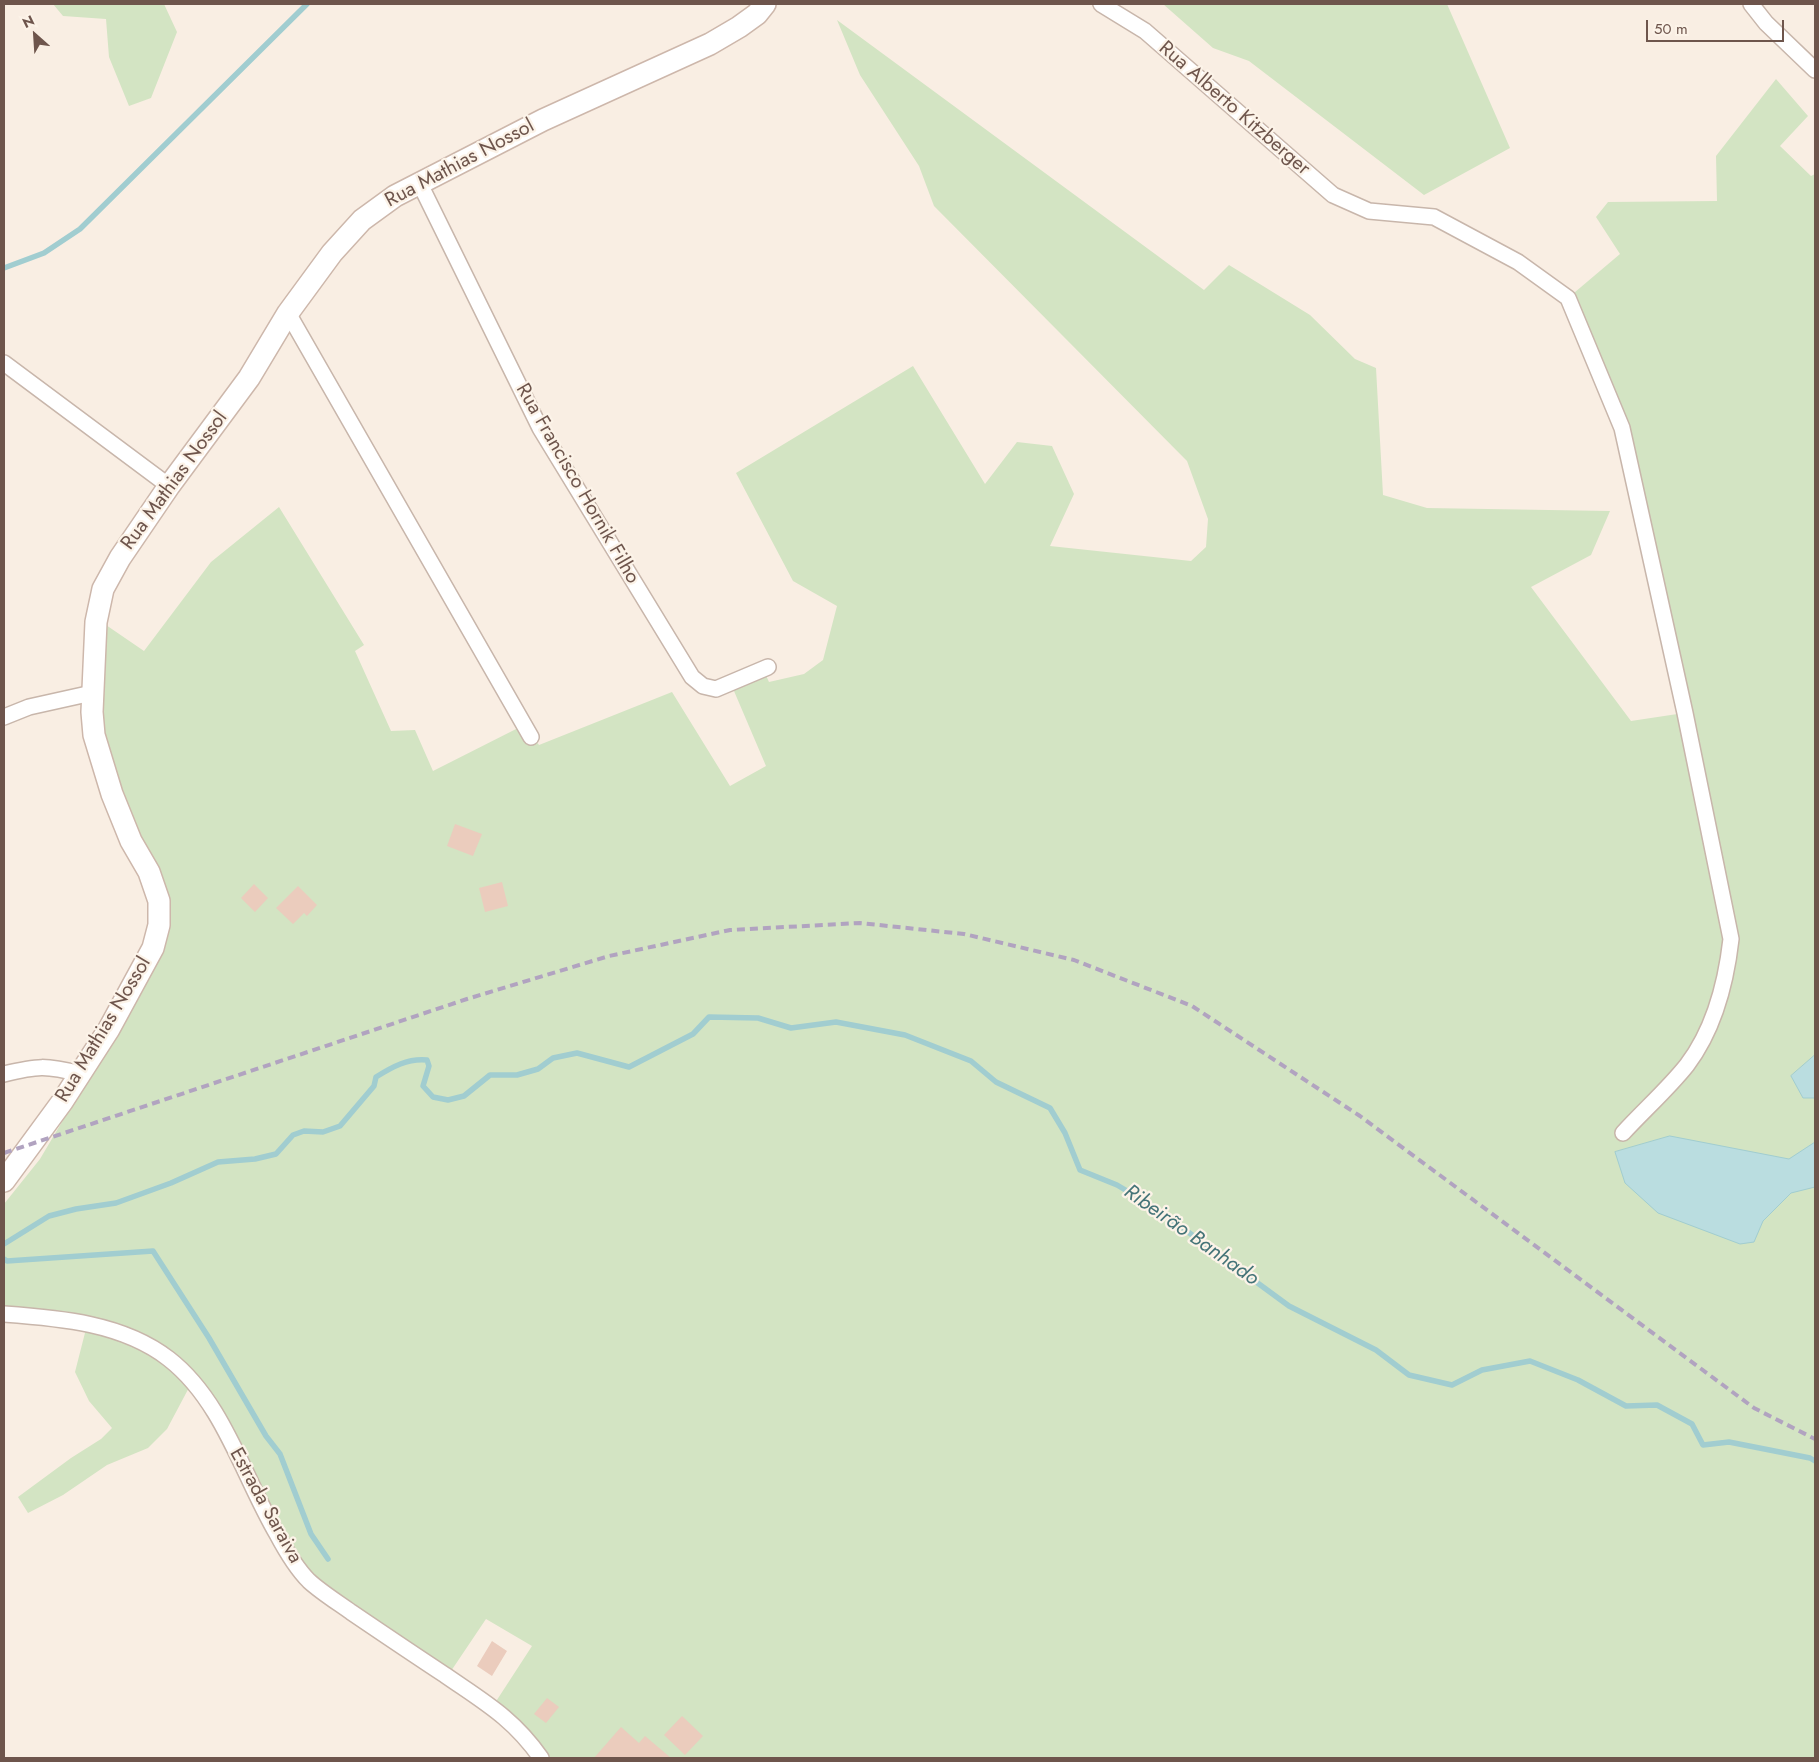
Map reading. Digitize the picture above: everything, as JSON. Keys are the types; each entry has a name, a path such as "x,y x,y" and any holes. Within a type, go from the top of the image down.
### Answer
{"street":[{"name":"Rua Mathias Nossol","path":"4,1181 33,1143 80,1074 137,978 152,948 159,925 159,901 149,872 131,841 112,794 94,735 92,693 96,622 103,589 120,558 169,486 249,378 288,313 332,253 362,220 395,196 544,120 710,44 757,14 765,4"},
{"name":"Rua Alberto Kitzberger","path":"1101,4 1145,31 1333,195 1369,211 1434,216 1518,262 1568,298 1622,428 1685,713 1731,939 1726,977 1713,1018 1687,1064 1623,1133"},
{"path":"1751,4 1766,23 1815,70"},
{"name":"Rua Francisco Hornik Filho","path":"420,184 540,428 692,676 703,686 716,689 768,667"},
{"path":"288,313 531,737"},
{"path":"4,363 169,486"},
{"path":"4,717 29,707 92,693"},
{"path":"4,1074 30,1068 52,1066 80,1074"},
{"name":"Estrada Saraiva","path":"4,1314 63,1319 104,1328 144,1343 169,1359 193,1382 219,1420 270,1522 286,1550 308,1580 423,1661 493,1706 514,1726 541,1758"}],"green space":[{"path":"53,4 164,4 177,32 151,98 129,106 109,57 106,19 63,16"},
{"path":"1163,4 1447,4 1510,148 1424,195 1249,61 1213,48"},
{"path":"837,20 1204,290 1229,265 1310,315 1355,359 1376,368 1383,495 1427,508 1610,511 1591,555 1531,587 1631,721 1684,713 1622,428 1568,298 1620,254 1596,217 1608,202 1717,201 1716,156 1776,79 1808,116 1780,146 1811,176 1815,174 1815,1758 541,1758 493,1706 532,1646 486,1619 447,1677 308,1580 192,1382 167,1429 148,1448 107,1465 63,1495 28,1513 18,1497 71,1458 101,1439 112,1428 89,1401 75,1372 87,1325 4,1314 4,1204 40,1159 114,1034 165,925 117,792 102,733 106,625 144,651 211,562 279,507 364,645 355,651 391,731 415,730 433,771 524,725 539,745 672,692 730,786 766,766 731,684 763,669 769,682 804,674 823,660 837,606 793,581 736,473 913,366 985,484 1017,442 1052,446 1074,494 1050,546 1191,561 1206,547 1208,519 1187,461 934,206 919,166 860,75"}],"water":[{"path":"1815,1055 1815,1098 1803,1098 1791,1076"},
{"path":"1670,1136 1789,1159 1815,1142 1815,1187 1791,1193 1763,1221 1754,1242 1740,1244 1658,1213 1625,1183 1615,1152"}],"building":[{"path":"455,824 482,834 473,856 447,846"},
{"path":"502,882 508,906 485,912 479,888"},
{"path":"254,884 268,898 255,912 241,898"},
{"path":"298,886 317,905 307,916 304,913 293,924 276,908"},
{"path":"492,1641 507,1651 492,1676 477,1666"},
{"path":"547,1698 559,1707 546,1723 534,1714"},
{"path":"682,1716 703,1736 685,1755 664,1735"},
{"path":"621,1727 639,1743 645,1736 671,1758 594,1758"}],"waterway":[{"path":"4,268 44,253 80,229 307,4"},
{"name":"Ribeirão Banhado","path":"4,1244 49,1216 76,1209 116,1203 171,1183 218,1162 255,1159 276,1154 293,1135 304,1131 323,1132 340,1126 374,1086 376,1077 394,1067 413,1060 427,1060 429,1066 423,1086 433,1097 448,1100 464,1096 490,1075 517,1075 538,1069 553,1058 577,1053 629,1067 693,1034 709,1017 758,1018 791,1028 836,1022 905,1035 971,1061 996,1082 1050,1108 1065,1133 1080,1170 1117,1185 1154,1207 1289,1306 1376,1350 1409,1375 1452,1385 1482,1370 1530,1361 1578,1380 1626,1406 1657,1405 1692,1424 1703,1445 1729,1442 1810,1458 1815,1461"},
{"path":"4,1259 7,1261 153,1251 209,1338 266,1436 280,1454 311,1534 328,1559"}],"railway":[{"path":"4,1153 467,999 609,956 730,930 860,923 964,934 1074,960 1192,1006 1360,1116 1754,1408 1815,1439"}]}
